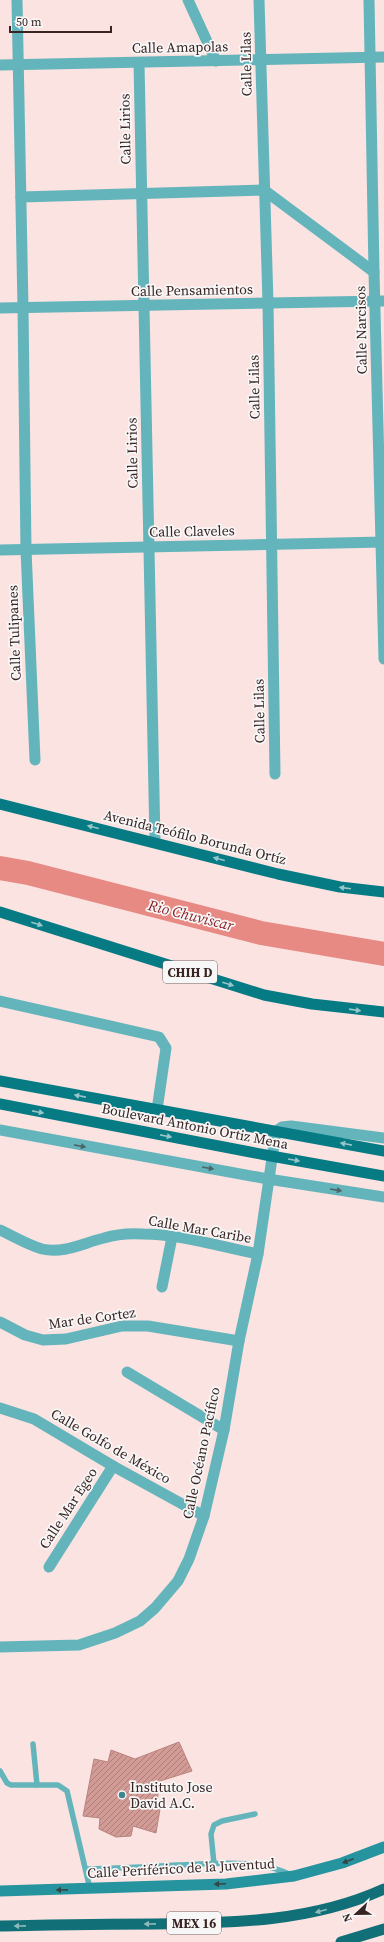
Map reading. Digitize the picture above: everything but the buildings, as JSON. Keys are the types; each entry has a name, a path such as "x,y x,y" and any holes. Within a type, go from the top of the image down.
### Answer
{"highway":[{"name":"MEX 16","path":"0,1926 208,1923 266,1920 316,1912 363,1899 384,1889"},
{"path":"341,1942 384,1929"}],"main road":[{"name":"Avenida Teófilo Borunda Ortíz","path":"0,804 278,874 340,887 384,892"},
{"name":"CHIH D","path":"0,912 264,995 312,1004 363,1011 384,1012"},
{"name":"Boulevard Antonio Ortiz Mena","path":"0,1081 384,1152"},
{"name":"Boulevard Antonio Ortiz Mena","path":"0,1104 384,1176"},
{"name":"Calle Periférico de la Juventud","path":"0,1891 226,1884 294,1876 342,1863 384,1847"}],"street":[{"name":"Calle Tulipanes","path":"17,0 26,550 35,760"},
{"path":"188,0 216,61"},
{"name":"Calle Lilas","path":"259,0 268,303 275,774"},
{"name":"Calle Narcisos","path":"369,0 374,272 379,301 384,659"},
{"name":"Calle Amapolas","path":"0,65 384,57"},
{"name":"Calle Lirios","path":"139,62 155,842"},
{"path":"21,197 264,190 374,272"},
{"name":"Calle Pensamientos","path":"0,308 379,301"},
{"name":"Calle Claveles","path":"0,550 382,542"},
{"path":"0,1001 159,1037 166,1048 157,1110"},
{"path":"276,1131 282,1127 291,1126 384,1138"},
{"path":"0,1130 268,1179 384,1197"},
{"name":"Calle Océano Pacífico","path":"0,1647 79,1645 114,1633 140,1621 155,1608 178,1581 189,1559 204,1516 224,1430 238,1341 258,1254 271,1156 276,1131"},
{"name":"Calle Mar Caribe","path":"0,1230 41,1249 57,1250 74,1248 103,1238 123,1234 146,1234 172,1237 258,1254"},
{"path":"162,1287 172,1237"},
{"name":"Mar de Cortez","path":"0,1322 25,1335 43,1340 66,1339 122,1326 148,1326 238,1341"},
{"path":"127,1372 224,1430"},
{"name":"Calle Golfo de México","path":"0,1408 34,1419 61,1433 113,1466 204,1516"},
{"name":"Calle Mar Egeo","path":"49,1566 113,1466"}],"lane":[{"path":"33,1744 37,1785"},
{"path":"0,1771 7,1783 11,1785 58,1785 67,1791 90,1889"},
{"path":"214,1864 211,1834 214,1825 222,1821 255,1814"},
{"path":"86,1869 214,1864 262,1866 280,1869 294,1876"}],"waterway":[{"name":"Rio Chuviscar","path":"0,868 28,873 261,933 384,954"}],"place":[{"name":"Instituto Jose David A.C.","path":"122,1795"}]}
